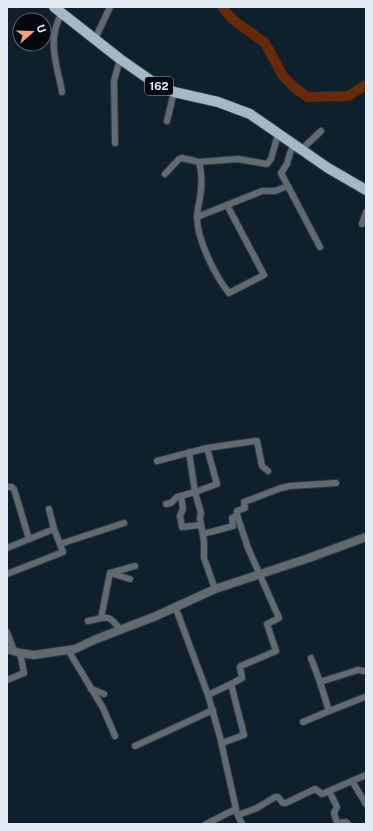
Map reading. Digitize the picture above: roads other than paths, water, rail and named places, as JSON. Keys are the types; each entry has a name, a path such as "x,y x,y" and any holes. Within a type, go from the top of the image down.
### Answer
{"main road":[{"name":"162","path":"58,10 120,59 153,82 174,92 218,102 250,114 328,168 366,190"}],"street":[{"path":"95,39 110,7"},
{"path":"58,10 53,43 54,58 58,68 62,92"},
{"path":"115,143 114,81 120,59"},
{"path":"167,121 174,92"},
{"path":"165,174 181,159 200,164 238,159 267,164 288,141 321,131"},
{"path":"288,141 290,155 287,164 281,173 320,247"},
{"path":"200,164 202,184 197,217 213,269 226,290 230,292 264,275 227,205"},
{"path":"197,217 262,191 275,191 288,186"},
{"path":"362,224 366,212"},
{"path":"157,461 189,452 255,440 257,441 262,466 268,471"},
{"path":"166,504 177,497 217,484 208,448"},
{"path":"189,452 195,492 201,513 204,558 215,590"},
{"path":"208,695 241,680 241,666 276,651 267,624 268,622 278,619 279,616 239,524 237,511 245,508 244,502 281,488 336,483"},
{"path":"7,488 13,488 29,539"},
{"path":"181,496 183,509 180,516 182,527 185,528 201,525"},
{"path":"7,574 63,552 54,529 49,509"},
{"path":"203,534 233,526 232,518 237,515"},
{"path":"60,544 124,522"},
{"path":"7,548 54,529"},
{"path":"14,651 34,655 68,650 82,646 215,590 366,537"},
{"path":"110,574 135,566"},
{"path":"110,574 130,579"},
{"path":"101,618 110,574"},
{"path":"175,606 213,710 222,743 237,812 242,824"},
{"path":"88,621 109,617 120,630"},
{"path":"7,632 24,673 7,680"},
{"path":"68,650 102,708 115,736"},
{"path":"311,658 330,711"},
{"path":"320,682 358,670 365,672"},
{"path":"222,743 244,735 231,684"},
{"path":"91,689 104,694"},
{"path":"303,722 365,697"},
{"path":"135,746 213,710"},
{"path":"206,824 237,812 257,808 277,796 283,803 286,804 316,789 321,794 366,775"},
{"path":"352,781 366,804"},
{"path":"329,791 337,807 334,813 337,823 346,822 348,824"}],"waterway":[{"path":"222,7 232,19 265,43 283,76 296,89 308,97 348,96 366,85"}]}
